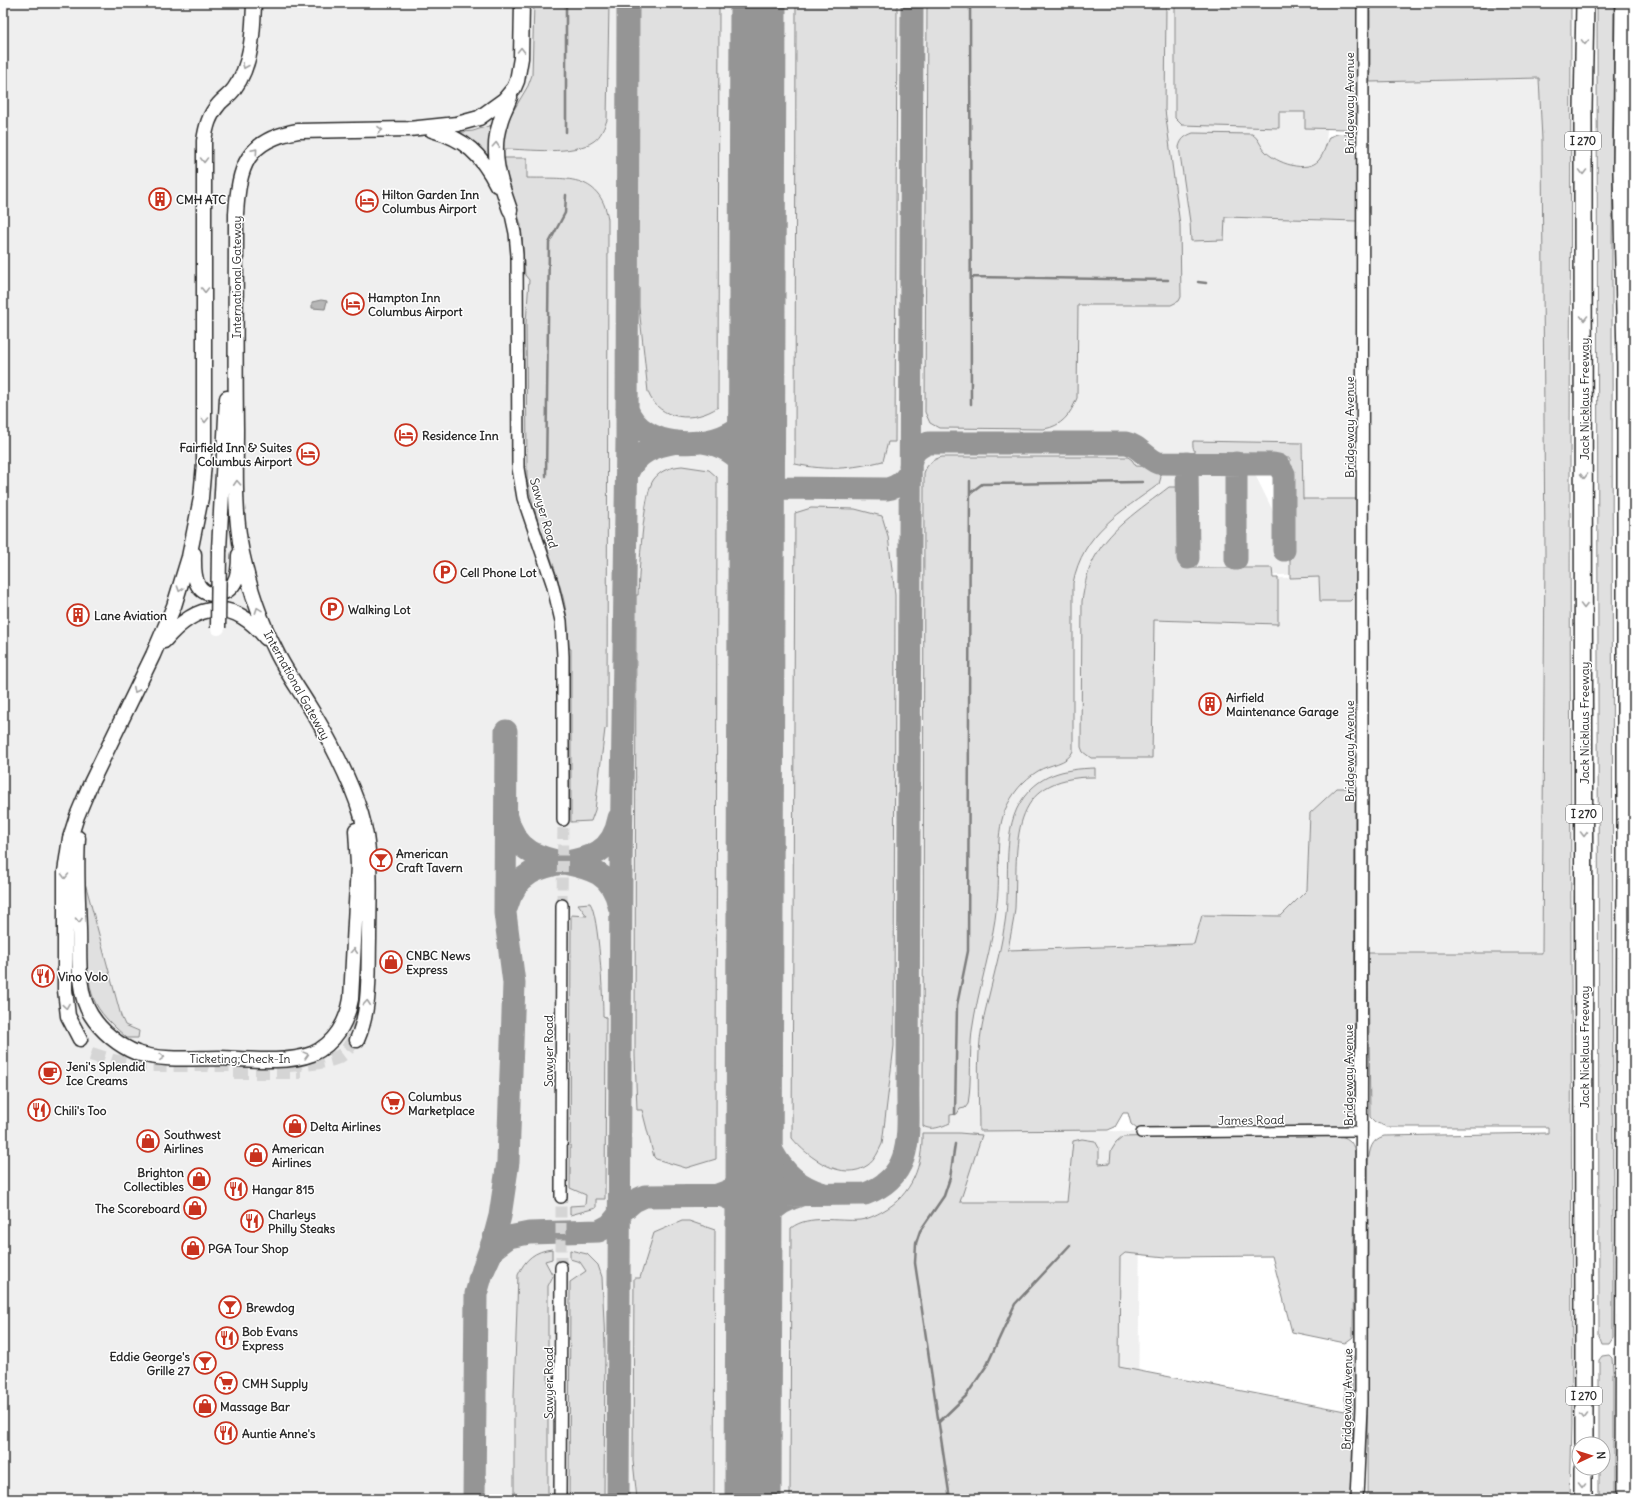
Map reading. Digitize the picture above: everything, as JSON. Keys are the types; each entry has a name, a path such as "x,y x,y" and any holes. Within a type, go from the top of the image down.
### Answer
{"highway":[{"name":"Jack Nicklaus Freeway","path":"1584,1436 1583,110 1586,3"},
{"path":"1624,3 1622,171 1625,288 1626,857 1624,1499"},
{"path":"1625,288 1634,192"},
{"path":"1584,1476 1584,1499"}],"main road":[{"path":"240,541 239,564 234,584 227,591 220,594 209,593 202,590 195,579 194,562 204,463 204,141 208,121 217,106 234,89 247,64 253,28 254,3"},
{"name":"International Gateway","path":"333,749 320,723 276,651 257,608 240,541 236,467 236,323 238,194 241,174 256,148 266,140 281,134 298,131 426,128 457,124 479,118 497,107 514,88 520,64 522,3"},
{"path":"510,210 498,170 496,146 500,123 514,88"},
{"path":"426,128 451,135 469,147 483,161 510,210"},
{"path":"218,628 219,550 227,403 236,323"},
{"path":"80,1039 73,1027 66,1003 65,872 73,826 90,785 153,655 182,584 201,498"},
{"path":"153,655 181,623 200,612 215,609 230,610 244,617 264,635 276,651"},
{"path":"333,749 361,813 370,873 368,996 365,1019 357,1040"},
{"name":"Ticketing;Check-In","path":"90,785 80,818 77,851 82,983 85,1002 96,1023 114,1039 130,1050 155,1057 283,1059 305,1056 317,1052 332,1040 344,1025 350,1008 358,865 356,836 350,800 333,749"}],"street":[{"name":"Bridgeway Avenue","path":"1358,1499 1361,1407 1363,3"},
{"name":"Sawyer Road","path":"510,210 516,233 517,255 518,468 523,498 556,597 562,632 563,820"},
{"name":"Sawyer Road","path":"561,1197 562,905"},
{"name":"James Road","path":"1141,1133 1361,1131"},
{"name":"Sawyer Road","path":"560,1499 561,1267"}],"shaded area":[{"path":"3,3 1198,3 1329,103 1324,171 1227,217 1357,221 1357,82 1539,78 1542,140 1545,555 1542,953 1355,953 1355,792 1351,788 1337,788 1310,813 1307,890 1281,916 1203,915 1194,944 1096,947 1098,1130 1141,1133 1137,1499 3,1499","holes":["1239,442 1302,443 1303,499 1350,601 1319,577 1278,578 1278,624 1154,620 1094,583 1304,574"]},
{"path":"534,3 609,3 607,120 599,137 585,146 575,149 550,151 504,149 501,147 506,123 528,86 532,75"},
{"path":"638,3 719,3 718,407 709,412 689,417 669,414 660,409 653,402 648,392 639,307 639,287 637,287"},
{"path":"796,3 897,3 895,442 888,442 883,461 860,466 818,468 795,464"},
{"path":"927,3 1166,3 1165,110 1180,225 1181,297 1179,301 1171,305 1078,305 1077,398 1065,419 1050,428 939,428 930,423 925,412"},
{"path":"1175,3 1357,3 1357,125 1347,129 1305,128 1305,112 1279,112 1279,128 1182,125 1175,118"},
{"path":"1370,3 1481,3 1481,7 1536,3 1571,3 1570,484 1572,1426 1570,1499 1367,1499 1368,1162 1372,1146 1376,1140 1384,1136 1548,1133 1548,1127 1387,1127 1375,1122 1370,1117 1368,953 1542,953 1545,555 1542,140 1539,78 1370,82"},
{"path":"1481,3 1536,3 1536,4 1481,7"},
{"path":"1597,3 1614,3 1612,257 1613,1338 1609,1344 1602,1344 1599,1336"},
{"path":"492,125 492,164 454,133 473,131"},
{"path":"1193,133 1252,134 1265,151 1276,159 1284,163 1300,166 1314,164 1321,158 1329,137 1337,134 1354,135 1354,148 1357,149 1357,221 1225,217 1224,240 1191,241 1190,222 1179,147 1184,138"},
{"path":"505,158 527,158 527,178 567,179 578,181 589,186 597,193 604,204 608,219 607,728 605,729 595,810 591,821 571,822 571,649 569,648 565,604 534,507 527,479 526,323 529,280 525,275 521,225 502,162"},
{"path":"321,300 327,301 325,309 312,308 312,302"},
{"path":"1193,441 1302,443 1303,499 1357,499 1357,586 1353,598 1350,601 1320,601 1319,577 1290,578 1290,458 1201,458 1194,451"},
{"path":"942,457 1128,457 1136,466 1148,466 1155,468 1160,473 1161,477 1159,484 1105,525 1085,550 1078,565 1073,583 1073,751 1067,759 1042,769 1023,783 1011,798 1005,810 1000,832 998,891 995,919 972,1031 968,1104 965,1108 960,1109 957,1114 950,1115 950,1123 940,1127 929,1128 923,1126 924,473 931,462"},
{"path":"682,466 709,470 717,477 716,1159 686,1168 656,1159 654,1157 642,1110 637,1110 635,1056 636,595 638,595 644,516 650,487 654,479 663,471"},
{"path":"1169,487 1177,487 1183,495 1184,568 1272,568 1273,578 1278,578 1278,624 1154,620 1152,758 1091,758 1083,752 1081,747 1082,601 1085,583 1091,565 1106,541 1125,521"},
{"path":"811,508 855,509 882,516 888,536 895,595 894,1046 882,1144 868,1165 858,1170 848,1171 837,1169 816,1160 792,1138 795,513"},
{"path":"1095,768 1095,777 1066,780 1045,788 1031,801 1023,818 1018,838 1015,908 1008,950 1194,944 1202,915 1281,916 1307,890 1310,813 1337,788 1351,788 1355,792 1354,1117 1351,1122 1342,1128 1137,1129 1131,1124 1128,1113 1123,1113 1115,1127 1108,1130 979,1131 978,1065 980,1039 1005,922 1007,908 1008,845 1014,816 1027,793 1043,779 1062,772"},
{"path":"84,879 121,1016 125,1025 139,1031 138,1038 127,1038 114,1026 99,1009 92,993 87,962"},
{"path":"590,903 596,923 600,957 603,1016 606,1017 605,1199 596,1199 596,1208 570,1215 570,1206 585,1205 586,1195 570,1188 571,915 587,916 578,904"},
{"path":"922,1133 959,1133 982,1135 960,1202 1067,1202 1073,1141 1082,1139 1095,1141 1099,1148 1099,1164 1110,1163 1111,1151 1116,1143 1123,1137 1340,1136 1349,1140 1354,1147 1355,1154 1353,1337 1345,1343 1292,1332 1272,1256 1166,1257 1125,1253 1120,1257 1119,1367 1345,1411 1345,1350 1353,1357 1352,1499 790,1499 791,1228 806,1221 869,1218 893,1204 901,1197 914,1178 918,1168 922,1145"},
{"path":"682,1221 689,1221 715,1230 714,1499 637,1499 633,1461 634,1278 640,1278 654,1233"},
{"path":"552,1249 552,1259 545,1261 553,1276 548,1286 548,1499 514,1499 514,1396 518,1275 527,1260 540,1252"},
{"path":"570,1250 587,1254 598,1265 602,1277 605,1344 604,1499 569,1499 570,1282 586,1271 580,1262 570,1259"},
{"path":"1609,1355 1612,1358 1613,1371 1613,1499 1599,1499 1599,1476 1611,1476 1611,1436 1599,1436 1599,1360 1602,1356"}],"waterway":[{"path":"566,3 566,132"},
{"path":"970,3 971,404"},
{"path":"546,476 549,243 565,213 566,195"},
{"path":"971,277 1168,280"},
{"path":"1198,282 1206,283"},
{"path":"955,1114 957,1005 968,951 970,481"},
{"path":"970,493 982,484 1142,482"},
{"path":"950,1499 915,1263 916,1243 920,1231 944,1196 950,1178 955,1144"},
{"path":"938,1423 966,1396 987,1365 1015,1304 1070,1245"}],"taxiway":[{"path":"618,1499 621,866 627,440 628,3"},
{"path":"479,1280 493,1249 509,1237 529,1233 599,1231 610,1225 620,1213 634,1201 645,1196 865,1194 882,1186 894,1175 901,1163 906,1149 908,1134 912,3"},
{"path":"627,409 635,422 646,432 660,438 675,442 692,443 708,441 735,430 745,420 751,408 756,381"},
{"path":"627,474 636,460 647,451 677,442"},
{"path":"702,442 725,449 764,482 774,488 887,489 900,483 910,472"},
{"path":"910,466 915,452 929,443 1126,443 1134,446 1158,463 1278,465 1284,474 1284,550"},
{"path":"1187,463 1188,558"},
{"path":"1236,463 1236,559"},
{"path":"756,514 759,502 764,494 772,490 784,488"},
{"path":"474,1499 476,1294 500,1216 508,1162 514,983 505,913 506,731"},
{"path":"507,817 516,838 530,851 546,859 582,867 598,874 611,886 619,906"},
{"path":"507,906 517,885 531,873 547,866 583,858 599,852 611,839 619,818"},
{"path":"754,1091 766,1138 781,1166 805,1187 821,1193"},
{"path":"720,1194 733,1188 743,1180 750,1169 754,1155"},
{"path":"718,1195 731,1199 737,1203 748,1217 753,1230"},
{"path":"753,1247 759,1229 768,1215 782,1203 799,1196"}],"runway":[{"path":"753,1499 758,3"}],"tunnel":[{"path":"562,905 563,820"},
{"path":"288,1065 317,1062 338,1057 348,1048 359,1026"},
{"path":"91,1054 113,1061 136,1065 245,1065"},
{"path":"234,1072 301,1072"},
{"path":"561,1197 561,1267"}],"place":[{"name":"CMH ATC","path":"160,199"},
{"name":"Hilton Garden Inn Columbus Airport","path":"367,201"},
{"name":"Hampton Inn Columbus Airport","path":"353,304"},
{"name":"Residence Inn","path":"406,435"},
{"name":"Fairfield Inn & Suites Columbus Airport","path":"308,454"},
{"name":"Cell Phone Lot","path":"445,572"},
{"name":"Walking Lot","path":"332,609"},
{"name":"Lane Aviation","path":"78,615"},
{"name":"Airfield Maintenance Garage","path":"1210,704"},
{"name":"American Craft Tavern","path":"381,860"},
{"name":"CNBC News Express","path":"391,962"},
{"name":"Vino Volo","path":"43,976"},
{"name":"Jeni's Splendid Ice Creams","path":"50,1073"},
{"name":"Columbus Marketplace","path":"393,1103"},
{"name":"Chili's Too","path":"39,1110"},
{"name":"Delta Airlines","path":"295,1126"},
{"name":"Southwest Airlines","path":"148,1141"},
{"name":"American Airlines","path":"256,1155"},
{"name":"Brighton Collectibles","path":"199,1179"},
{"name":"Hangar 815","path":"236,1189"},
{"name":"The Scoreboard","path":"195,1208"},
{"name":"Charleys Philly Steaks","path":"252,1221"},
{"name":"PGA Tour Shop","path":"193,1248"},
{"name":"Brewdog","path":"230,1307"},
{"name":"Bob Evans Express","path":"227,1338"},
{"name":"Eddie George's Grille 27","path":"205,1363"},
{"name":"CMH Supply","path":"226,1383"},
{"name":"Massage Bar","path":"205,1406"},
{"name":"Auntie Anne's","path":"226,1433"}]}
